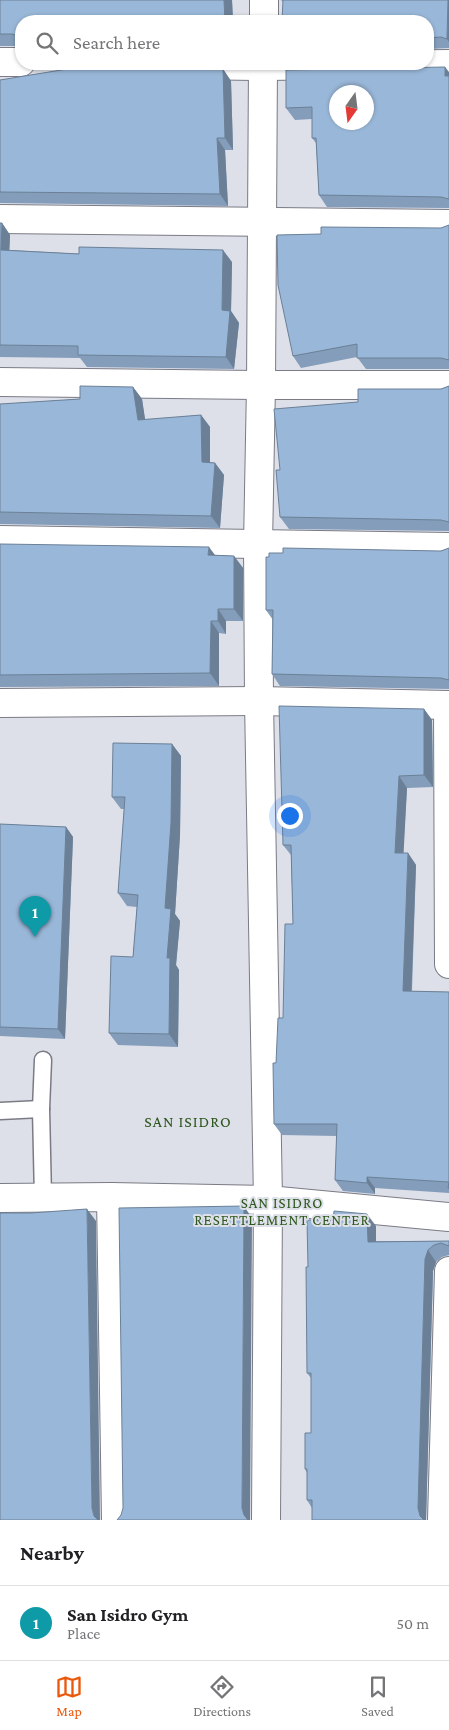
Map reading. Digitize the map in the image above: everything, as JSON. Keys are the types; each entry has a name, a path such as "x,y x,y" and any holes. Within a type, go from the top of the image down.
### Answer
{"street":[{"path":"264,0 264,15"},
{"path":"0,62 15,62"},
{"path":"434,64 449,64"},
{"path":"263,70 258,544 268,1200 266,1520"},
{"path":"0,219 449,224"},
{"path":"0,382 261,385 449,384"},
{"path":"0,540 449,547"},
{"path":"0,703 259,701 448,705 449,964"},
{"path":"111,1197 116,1520"},
{"path":"0,1198 111,1197 268,1200 449,1217"},
{"path":"442,1520 449,1271"}],"lane":[{"path":"43,1060 41,1110 43,1198"},
{"path":"0,1111 41,1110"}],"building":[{"path":"0,0 224,0 225,15 15,15 15,35 0,34"},
{"path":"283,0 448,0 447,39 434,38 434,15 282,15"},
{"path":"434,67 445,67 445,76 449,76 449,199 441,197 319,195 316,138 312,138 312,107 286,108 286,70 434,70"},
{"path":"61,70 223,70 225,138 217,138 220,194 0,192 0,80"},
{"path":"0,223 2,223 1,250 79,254 79,247 223,250 222,310 230,311 226,357 78,355 78,346 0,345"},
{"path":"449,225 449,360 441,358 357,358 357,344 293,356 278,285 277,235 321,234 321,227 441,228"},
{"path":"80,386 133,387 138,420 201,415 202,462 215,463 211,516 0,512 0,404 80,399"},
{"path":"449,386 449,522 441,520 280,517 276,470 280,470 274,409 358,402 358,389 441,389"},
{"path":"0,544 209,547 208,555 234,556 234,609 218,609 218,621 211,621 210,673 0,675"},
{"path":"283,548 441,551 449,548 449,680 441,678 272,674 273,610 266,610 266,557 269,557 269,553 283,553"},
{"path":"279,706 424,709 424,775 399,776 395,853 408,853 403,991 449,992 449,1182 367,1177 367,1183 335,1180 337,1124 274,1124 273,1063 276,1063 278,1018 283,1018 285,924 293,924 291,845 283,845"},
{"path":"113,743 172,744 171,823 165,908 171,909 167,958 170,958 169,1034 109,1033 111,956 133,957 138,895 118,893 125,797 112,797"},
{"path":"0,824 66,827 58,1029 0,1027"},
{"path":"244,1206 242,1508 248,1520 117,1520 123,1508 119,1208"},
{"path":"87,1209 92,1508 94,1516 98,1520 0,1520 0,1213"},
{"path":"334,1211 367,1214 368,1242 449,1241 449,1246 441,1243 434,1245 428,1250 425,1259 418,1508 420,1516 424,1520 312,1520 312,1500 307,1500 307,1469 305,1469 305,1433 311,1433 311,1373 307,1373 307,1220 333,1220"}],"place":[{"name":"San Isidro Gym","path":"35,937"}],"district":[{"name":"SAN ISIDRO","path":"188,1121"},
{"name":"SAN ISIDRO RESETTLEMENT CENTER","path":"282,1212"}]}
